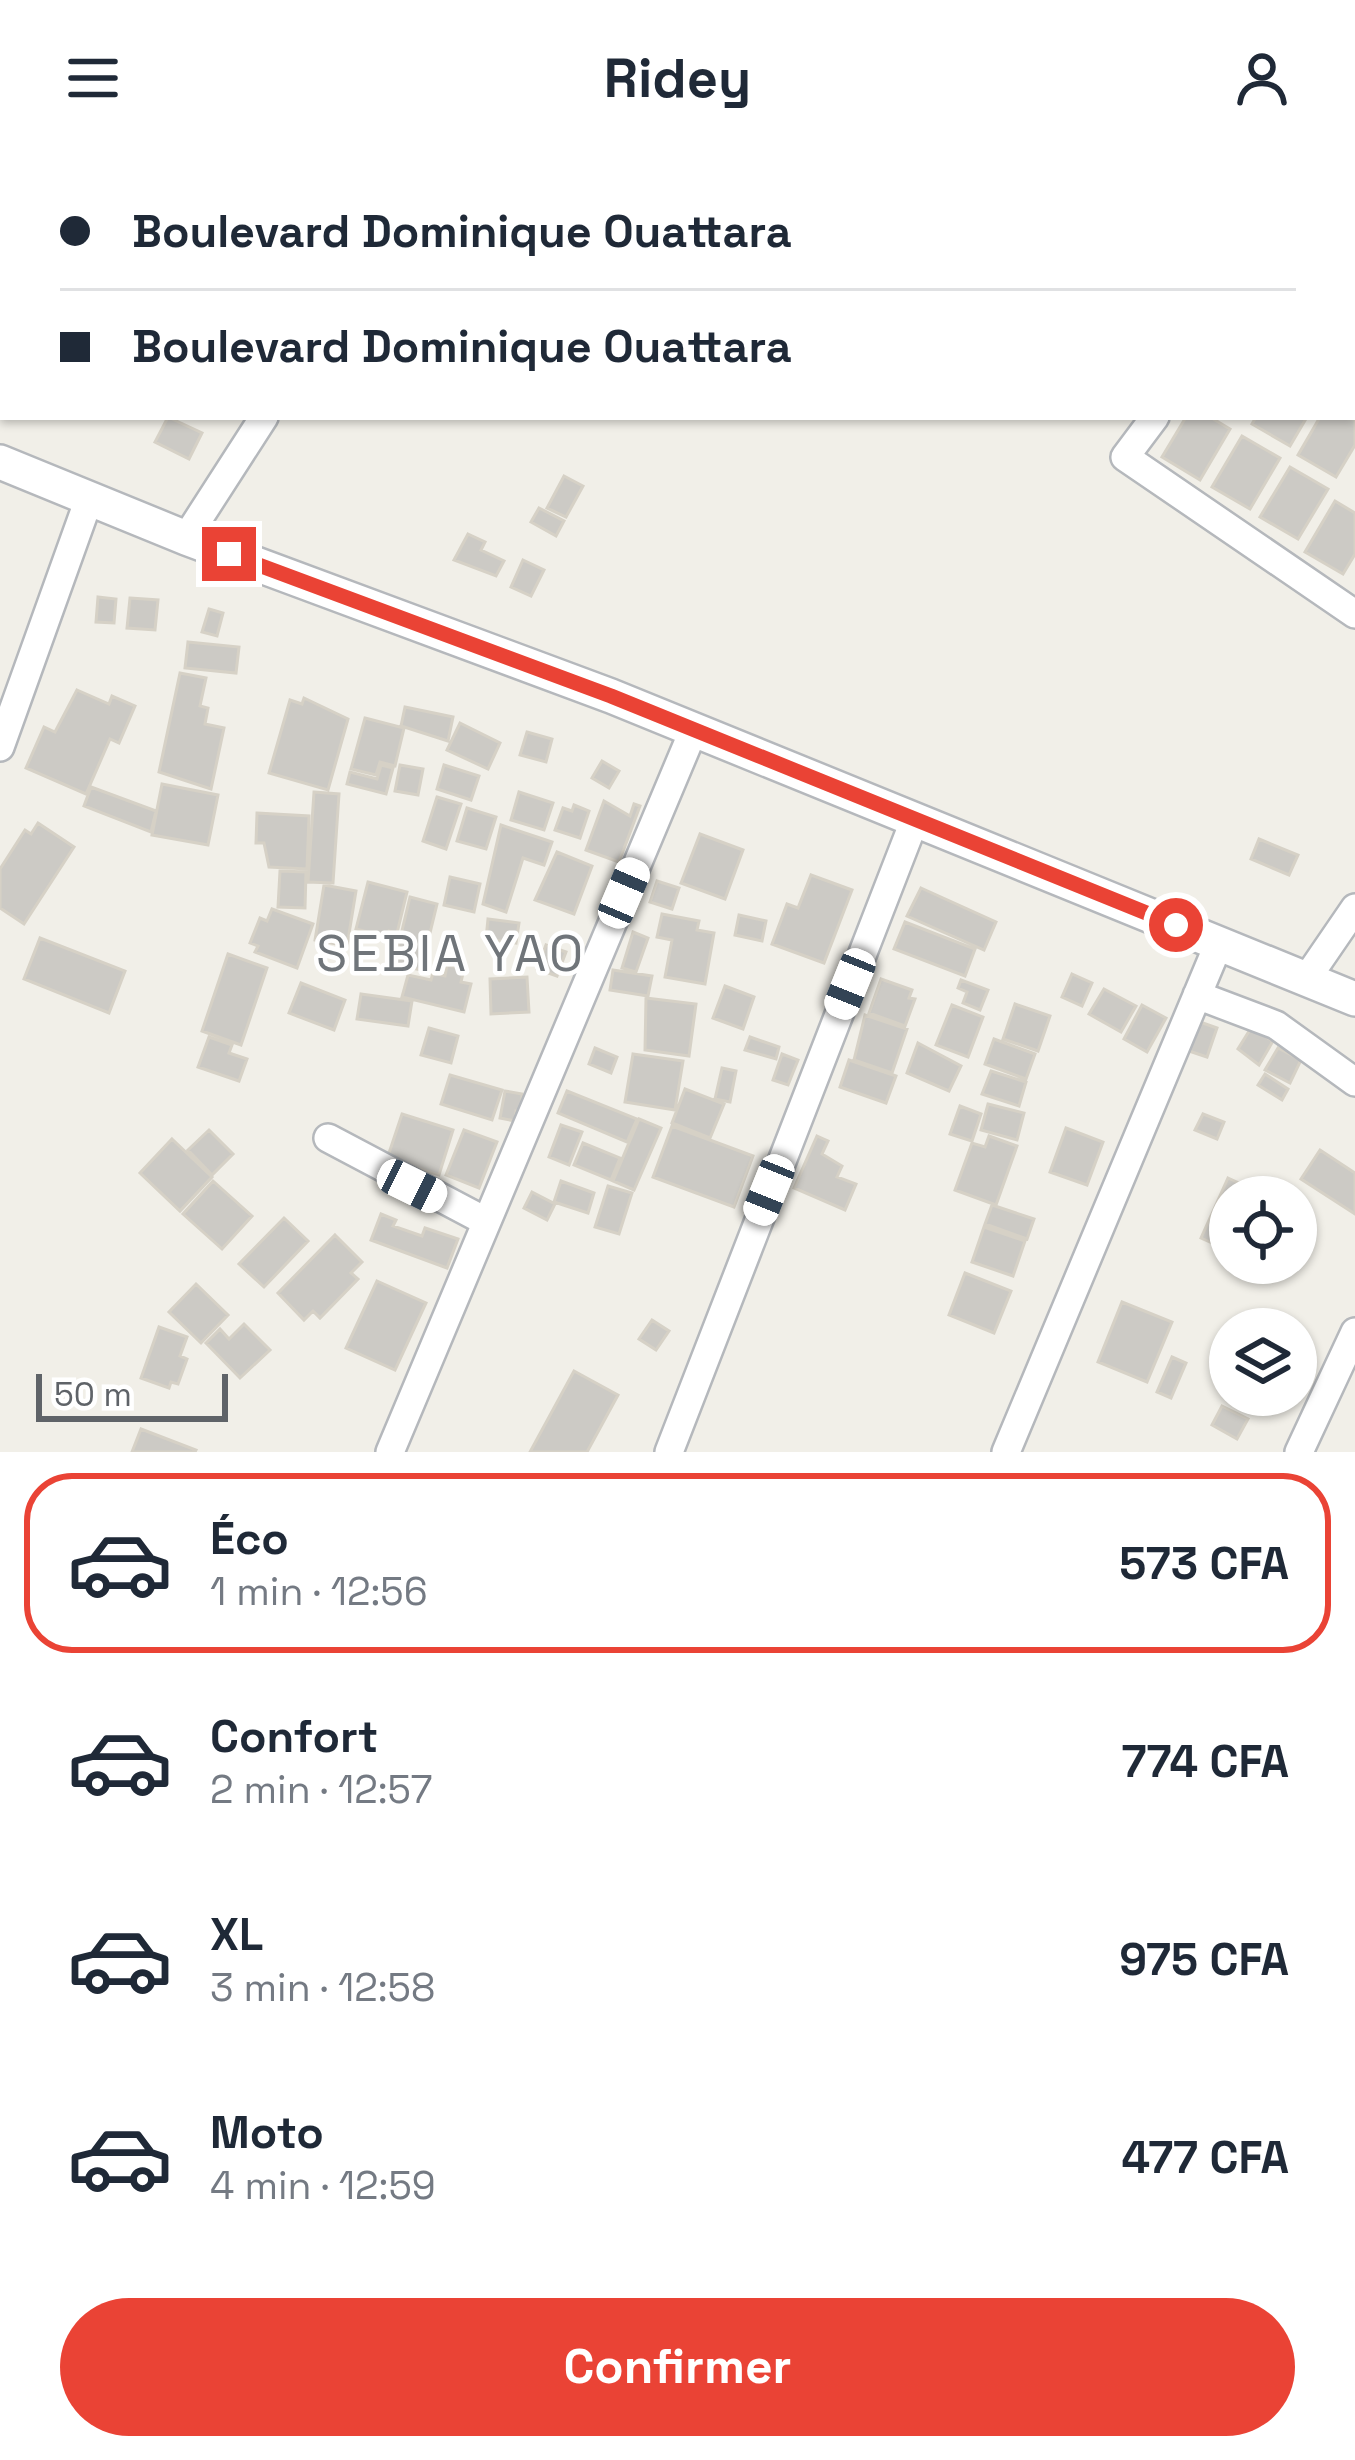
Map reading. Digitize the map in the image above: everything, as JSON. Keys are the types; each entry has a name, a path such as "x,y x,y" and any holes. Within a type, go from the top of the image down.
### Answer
{"street":[{"path":"186,538 262,420"},
{"path":"1153,420 1125,457 1355,614"},
{"path":"0,462 186,538 694,729 1355,999"},
{"path":"0,747 89,499"},
{"path":"390,1452 694,729"},
{"path":"669,1452 915,819"},
{"path":"1305,981 1355,908"},
{"path":"1006,1452 1219,943"},
{"path":"1197,994 1276,1025 1355,1082"},
{"path":"328,1138 484,1221"},
{"path":"1299,1452 1355,1332"}],"building":[{"path":"166,420 202,433 189,459 155,442"},
{"path":"1184,420 1215,420 1230,429 1200,480 1162,457"},
{"path":"1254,420 1305,420 1290,446 1252,424"},
{"path":"1318,420 1355,420 1355,445 1336,477 1298,455"},
{"path":"1242,436 1280,458 1250,509 1212,487"},
{"path":"1290,467 1328,489 1298,539 1260,517"},
{"path":"564,476 583,486 566,517 547,508"},
{"path":"1335,501 1355,513 1355,554 1343,574 1305,552"},
{"path":"539,508 564,521 556,536 531,522"},
{"path":"468,534 485,542 481,550 504,561 496,576 454,560"},
{"path":"523,560 544,570 531,596 511,587"},
{"path":"98,597 116,599 114,623 96,622"},
{"path":"130,598 158,600 155,630 127,628"},
{"path":"209,609 223,613 217,636 202,632"},
{"path":"188,642 239,647 236,673 185,668"},
{"path":"180,673 206,678 200,706 208,708 205,724 224,728 211,789 159,772"},
{"path":"77,690 109,704 112,696 135,706 119,743 110,739 86,794 26,768 44,727 55,732"},
{"path":"304,698 348,719 328,790 269,773 290,700 302,704"},
{"path":"405,707 453,717 448,741 401,726"},
{"path":"365,718 404,728 395,766 380,762 376,775 351,769"},
{"path":"460,723 500,743 488,769 447,750"},
{"path":"527,732 552,739 546,762 520,755"},
{"path":"602,761 619,771 609,788 592,778"},
{"path":"381,765 393,768 386,794 347,784 350,772 377,779"},
{"path":"400,765 423,769 418,795 395,791"},
{"path":"444,765 479,776 471,800 437,789"},
{"path":"162,784 218,795 208,845 152,835"},
{"path":"91,787 156,811 151,832 84,806"},
{"path":"314,792 339,794 333,883 308,882"},
{"path":"519,792 553,803 544,830 511,820"},
{"path":"437,797 461,804 446,849 423,841"},
{"path":"604,801 630,816 634,804 640,806 619,862 586,850"},
{"path":"574,805 589,811 580,838 555,830 563,808 572,811"},
{"path":"467,808 496,817 486,849 457,841"},
{"path":"257,813 309,816 307,869 269,867 264,843 256,843"},
{"path":"38,823 74,847 24,924 0,908 0,869 25,830 31,834"},
{"path":"501,825 552,842 544,865 523,858 506,912 483,904"},
{"path":"700,834 743,850 725,899 681,883"},
{"path":"1259,839 1298,855 1289,875 1251,859"},
{"path":"557,852 592,866 574,914 535,900"},
{"path":"280,871 306,872 305,908 278,907"},
{"path":"811,875 852,890 824,963 772,944 787,904 798,908"},
{"path":"450,877 480,884 474,912 444,905"},
{"path":"657,881 679,888 672,909 650,902"},
{"path":"368,882 407,892 397,933 389,931 387,937 356,929"},
{"path":"324,885 356,891 347,946 315,940"},
{"path":"921,888 996,922 984,950 907,916"},
{"path":"410,897 437,904 421,970 394,964"},
{"path":"272,909 313,924 297,968 255,952 258,946 250,943 260,918 267,921"},
{"path":"662,914 699,921 697,930 714,933 705,984 665,977 672,940 657,937"},
{"path":"739,915 766,921 762,941 735,935"},
{"path":"488,919 519,923 516,943 486,939"},
{"path":"905,922 975,949 965,976 894,949"},
{"path":"633,932 648,938 636,972 622,968"},
{"path":"40,938 125,971 109,1013 24,979"},
{"path":"546,945 566,952 557,976 537,969"},
{"path":"228,954 267,968 241,1045 202,1031"},
{"path":"447,965 464,969 461,982 471,984 464,1012 402,997 408,975 431,980 433,973 445,976"},
{"path":"613,970 652,976 648,996 610,990"},
{"path":"1072,974 1092,983 1082,1006 1062,997"},
{"path":"527,977 529,1012 491,1014 490,979"},
{"path":"881,979 912,990 909,998 915,999 905,1026 869,1013"},
{"path":"961,980 988,990 980,1010 963,1003 967,992 958,988"},
{"path":"301,983 345,1000 334,1030 289,1013"},
{"path":"725,986 754,997 743,1029 713,1018"},
{"path":"1104,989 1136,1006 1121,1032 1089,1014"},
{"path":"361,994 412,1001 408,1026 357,1019"},
{"path":"646,998 696,1004 689,1056 645,1050"},
{"path":"1015,1004 1050,1016 1038,1051 1003,1039"},
{"path":"952,1005 983,1017 968,1057 936,1045"},
{"path":"1142,1005 1166,1018 1147,1052 1124,1039"},
{"path":"865,1015 907,1029 892,1073 854,1060"},
{"path":"1200,1022 1217,1028 1207,1057 1189,1051"},
{"path":"429,1028 458,1036 451,1063 421,1055"},
{"path":"1251,1028 1273,1041 1259,1065 1238,1049"},
{"path":"209,1037 232,1045 229,1053 247,1059 239,1081 198,1067"},
{"path":"750,1037 779,1047 776,1059 745,1050"},
{"path":"994,1039 1035,1054 1026,1079 985,1064"},
{"path":"918,1043 961,1066 949,1091 907,1073"},
{"path":"595,1048 617,1057 611,1073 589,1064"},
{"path":"1278,1048 1301,1060 1290,1083 1265,1070"},
{"path":"633,1054 683,1061 675,1110 625,1102"},
{"path":"782,1054 798,1060 788,1085 773,1080"},
{"path":"849,1060 896,1076 886,1103 840,1087"},
{"path":"722,1068 736,1071 730,1102 715,1099"},
{"path":"991,1071 1026,1082 1019,1106 982,1094"},
{"path":"1265,1074 1288,1089 1282,1100 1258,1085"},
{"path":"450,1075 502,1090 492,1120 441,1104"},
{"path":"685,1089 724,1104 710,1138 672,1123"},
{"path":"505,1091 522,1094 522,1112 516,1111 515,1121 500,1118"},
{"path":"567,1091 637,1119 627,1142 558,1113"},
{"path":"988,1104 1024,1113 1017,1140 981,1130"},
{"path":"960,1106 981,1114 972,1141 950,1134"},
{"path":"402,1114 453,1130 439,1175 387,1159"},
{"path":"1203,1114 1224,1122 1217,1139 1195,1130"},
{"path":"639,1119 661,1128 634,1190 613,1181"},
{"path":"561,1125 582,1132 569,1165 549,1157"},
{"path":"672,1126 753,1156 734,1207 653,1177"},
{"path":"1066,1128 1103,1142 1087,1185 1050,1172"},
{"path":"209,1130 233,1154 212,1175 188,1150"},
{"path":"464,1130 497,1142 479,1188 446,1175"},
{"path":"817,1136 828,1141 822,1154 842,1166 837,1177 856,1184 845,1210 794,1188"},
{"path":"989,1136 1017,1146 996,1205 955,1190 972,1143 985,1147"},
{"path":"172,1139 212,1177 180,1211 140,1173"},
{"path":"583,1143 620,1158 611,1180 574,1165"},
{"path":"1320,1150 1355,1173 1355,1214 1317,1189 1317,1176 1303,1176"},
{"path":"213,1181 252,1216 222,1249 183,1214"},
{"path":"561,1181 594,1193 588,1213 554,1202"},
{"path":"608,1186 632,1193 619,1234 595,1227"},
{"path":"532,1192 555,1204 547,1220 524,1208"},
{"path":"992,1205 1034,1219 1027,1239 985,1224"},
{"path":"381,1214 396,1220 393,1226 422,1236 425,1228 458,1239 447,1268 371,1240"},
{"path":"284,1218 308,1241 264,1287 239,1264"},
{"path":"984,1227 1025,1241 1013,1276 972,1262"},
{"path":"335,1235 362,1262 351,1273 358,1279 320,1318 313,1311 304,1320 278,1293"},
{"path":"965,1273 1011,1291 994,1333 949,1315"},
{"path":"377,1281 426,1303 395,1370 346,1348"},
{"path":"196,1284 228,1315 201,1343 169,1312"},
{"path":"1122,1302 1172,1322 1147,1382 1098,1362"},
{"path":"652,1320 669,1331 656,1350 639,1339"},
{"path":"244,1324 270,1350 240,1378 206,1343 220,1329 229,1339"},
{"path":"159,1327 187,1337 180,1356 187,1359 178,1384 171,1382 169,1388 141,1378"},
{"path":"1172,1357 1186,1363 1171,1398 1157,1392"},
{"path":"574,1371 618,1395 587,1452 530,1452"},
{"path":"1217,1416 1248,1419 1237,1439 1212,1425"},
{"path":"141,1429 196,1450 132,1452"}],"district":[{"name":"SEBIA YAO","path":"451,953"}],"route":[{"path":"229,554 611,696 1176,925"}]}
